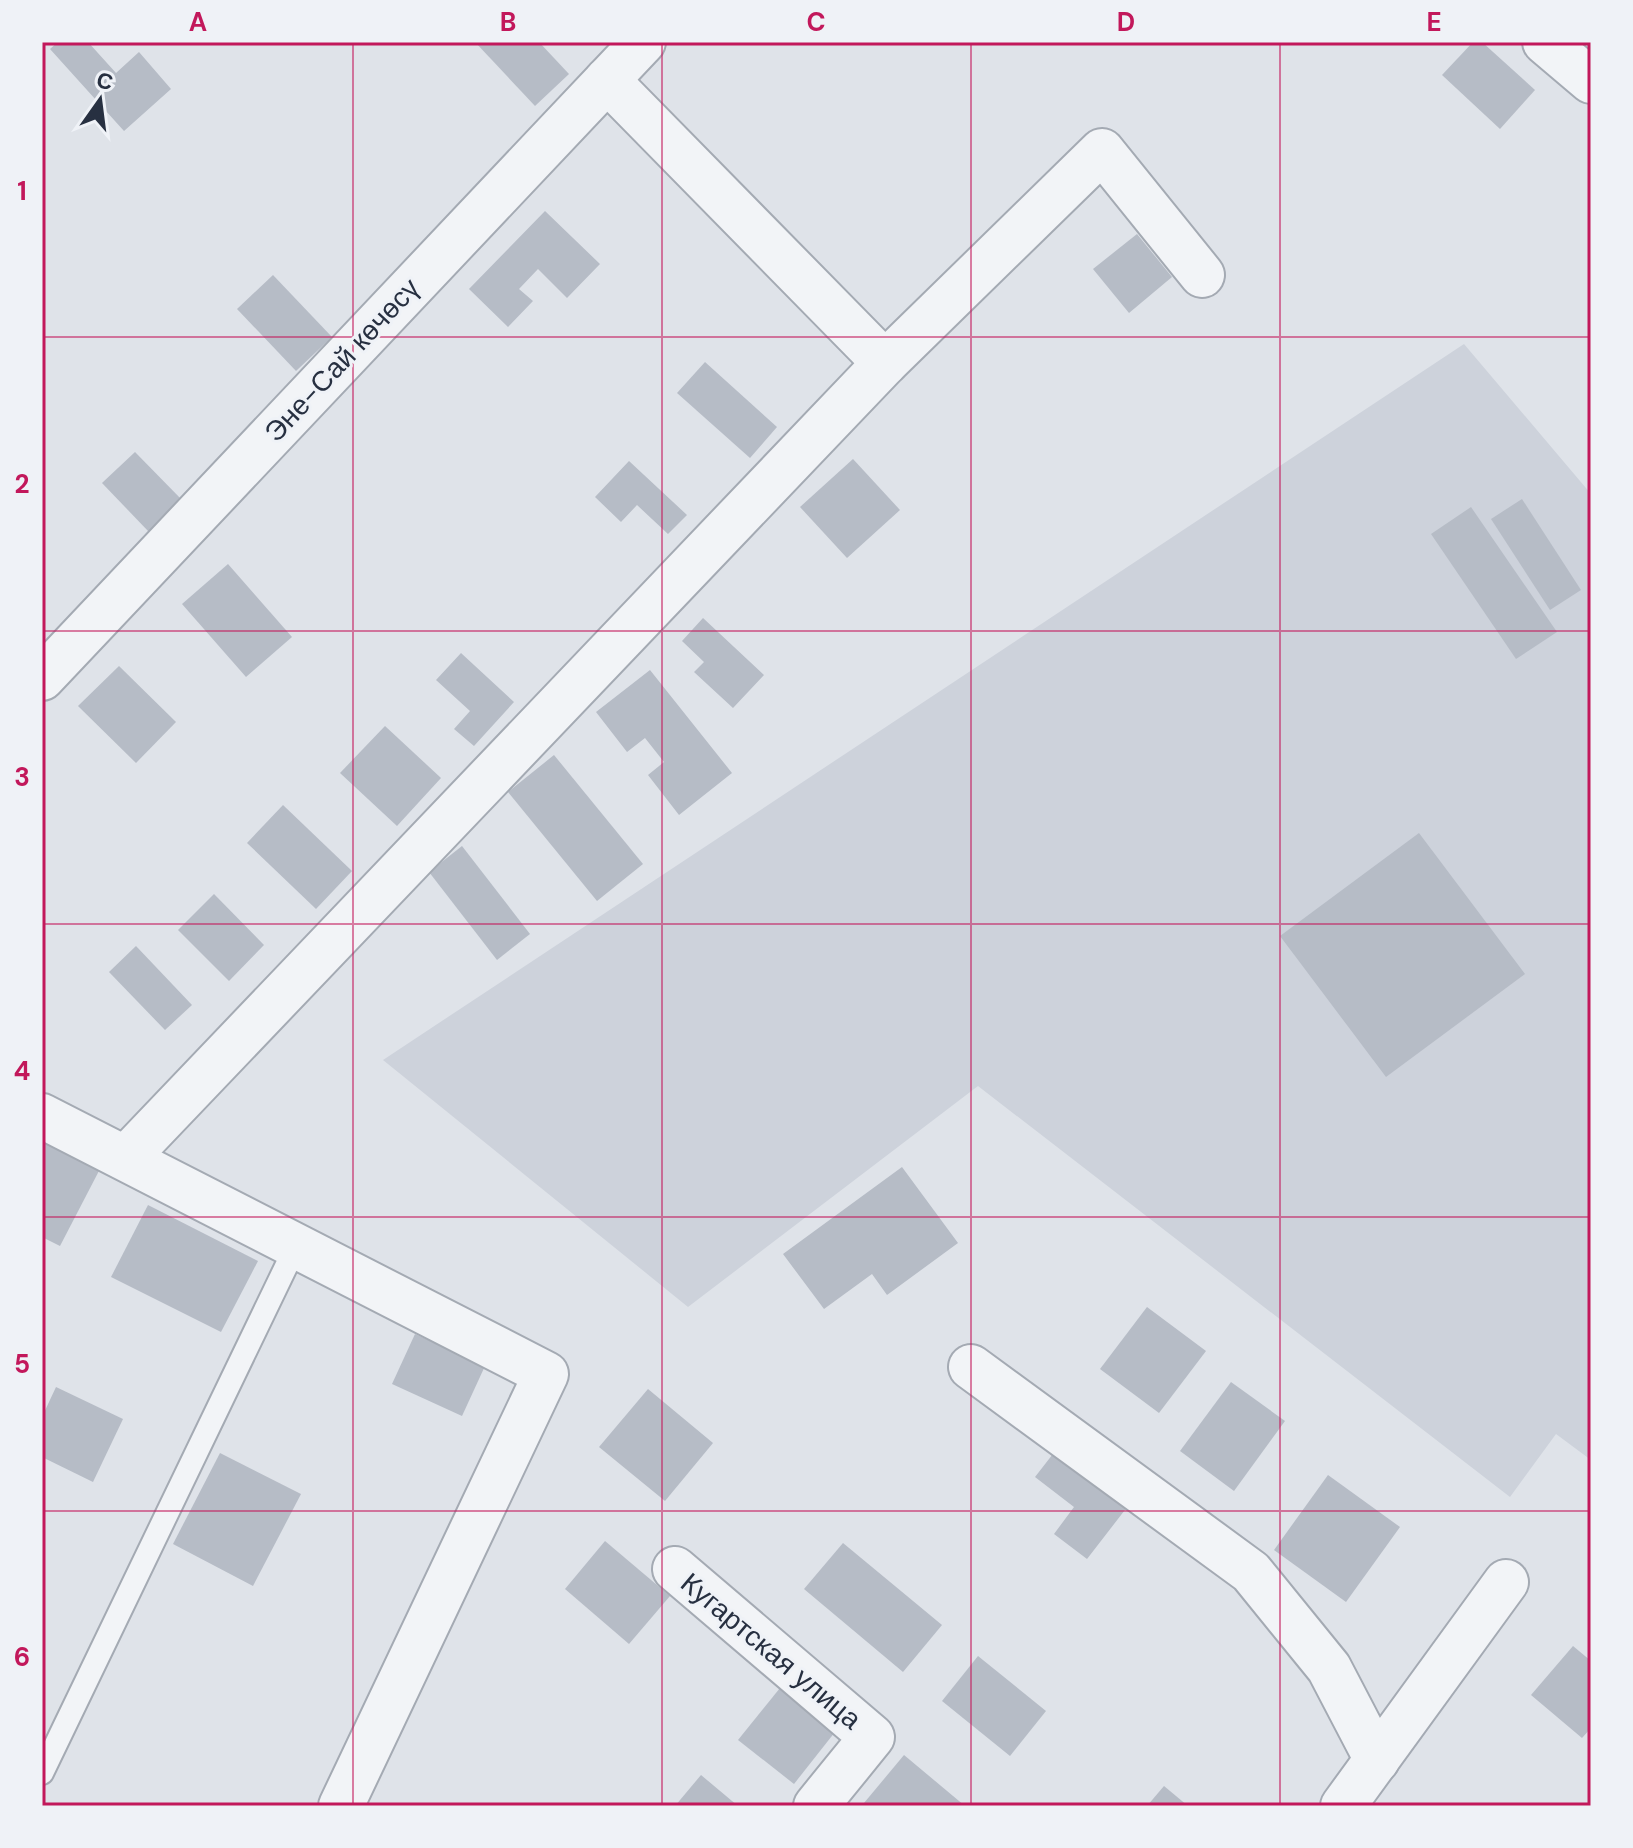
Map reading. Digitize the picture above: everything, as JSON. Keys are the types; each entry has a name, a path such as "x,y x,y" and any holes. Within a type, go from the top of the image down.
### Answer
{"street":[{"name":"Эне-Сай көчөсү","path":"42,678 643,42"},
{"path":"1545,42 1591,81"},
{"path":"607,80 885,363"},
{"path":"126,1158 885,363 1102,151 1202,275"},
{"path":"42,1116 546,1374 341,1806"},
{"path":"971,1367 1251,1572 1329,1668 1377,1760"},
{"name":"Кугартская улица","path":"675,1569 872,1737 816,1806"},
{"path":"1343,1806 1506,1582"}],"lane":[{"path":"42,1773 296,1246"}],"shaded area":[{"path":"1464,344 1591,494 1591,1460 1556,1434 1510,1497 978,1086 688,1307 383,1060"}],"building":[{"path":"58,42 88,42 116,73 139,52 171,89 124,131 50,49"},
{"path":"475,42 539,42 569,74 535,106"},
{"path":"1473,42 1482,42 1535,90 1500,129 1442,75"},
{"path":"545,211 600,264 567,298 538,269 519,289 533,301 508,327 469,289"},
{"path":"1137,234 1172,277 1129,313 1093,269"},
{"path":"273,275 332,337 296,371 237,309"},
{"path":"705,362 777,427 750,458 677,393"},
{"path":"135,452 182,500 149,532 102,483"},
{"path":"853,459 900,510 847,558 800,507"},
{"path":"629,461 687,515 668,534 637,505 621,522 595,497"},
{"path":"1522,499 1581,590 1550,610 1491,519"},
{"path":"1471,507 1557,632 1516,659 1431,534"},
{"path":"228,564 292,637 246,677 182,604"},
{"path":"703,618 764,675 733,708 694,672 704,662 682,641"},
{"path":"461,653 514,702 474,746 454,729 470,711 436,680"},
{"path":"119,666 176,722 136,763 78,706"},
{"path":"650,670 732,773 679,815 648,775 664,762 645,738 627,752 596,712"},
{"path":"385,726 441,778 397,826 340,773"},
{"path":"554,755 643,864 597,901 508,792"},
{"path":"283,805 352,871 316,909 247,843"},
{"path":"1419,833 1525,974 1386,1077 1280,936"},
{"path":"462,846 530,934 497,960 429,872"},
{"path":"214,894 264,945 229,981 178,930"},
{"path":"136,946 192,1005 165,1030 109,972"},
{"path":"42,1136 101,1167 60,1246 42,1237"},
{"path":"902,1167 958,1243 887,1295 872,1274 824,1309 783,1254"},
{"path":"148,1205 258,1261 221,1332 111,1277"},
{"path":"1147,1307 1206,1351 1159,1413 1100,1369"},
{"path":"415,1334 485,1366 462,1416 392,1384"},
{"path":"1231,1382 1285,1421 1234,1491 1180,1451"},
{"path":"56,1387 123,1419 93,1482 42,1457 42,1417"},
{"path":"648,1389 713,1443 665,1501 599,1447"},
{"path":"1056,1450 1128,1506 1087,1559 1054,1534 1074,1507 1035,1477"},
{"path":"220,1453 301,1494 253,1586 173,1544"},
{"path":"1328,1475 1400,1527 1346,1602 1274,1550"},
{"path":"605,1541 670,1596 629,1644 565,1589"},
{"path":"843,1543 942,1625 903,1672 804,1589"},
{"path":"1573,1646 1591,1661 1591,1728 1582,1738 1531,1695"},
{"path":"978,1656 1046,1711 1010,1756 942,1701"},
{"path":"780,1688 835,1732 794,1784 738,1740"},
{"path":"904,1755 965,1806 868,1806 864,1803"},
{"path":"701,1775 738,1806 675,1806"},
{"path":"1164,1786 1188,1806 1147,1806"}]}
